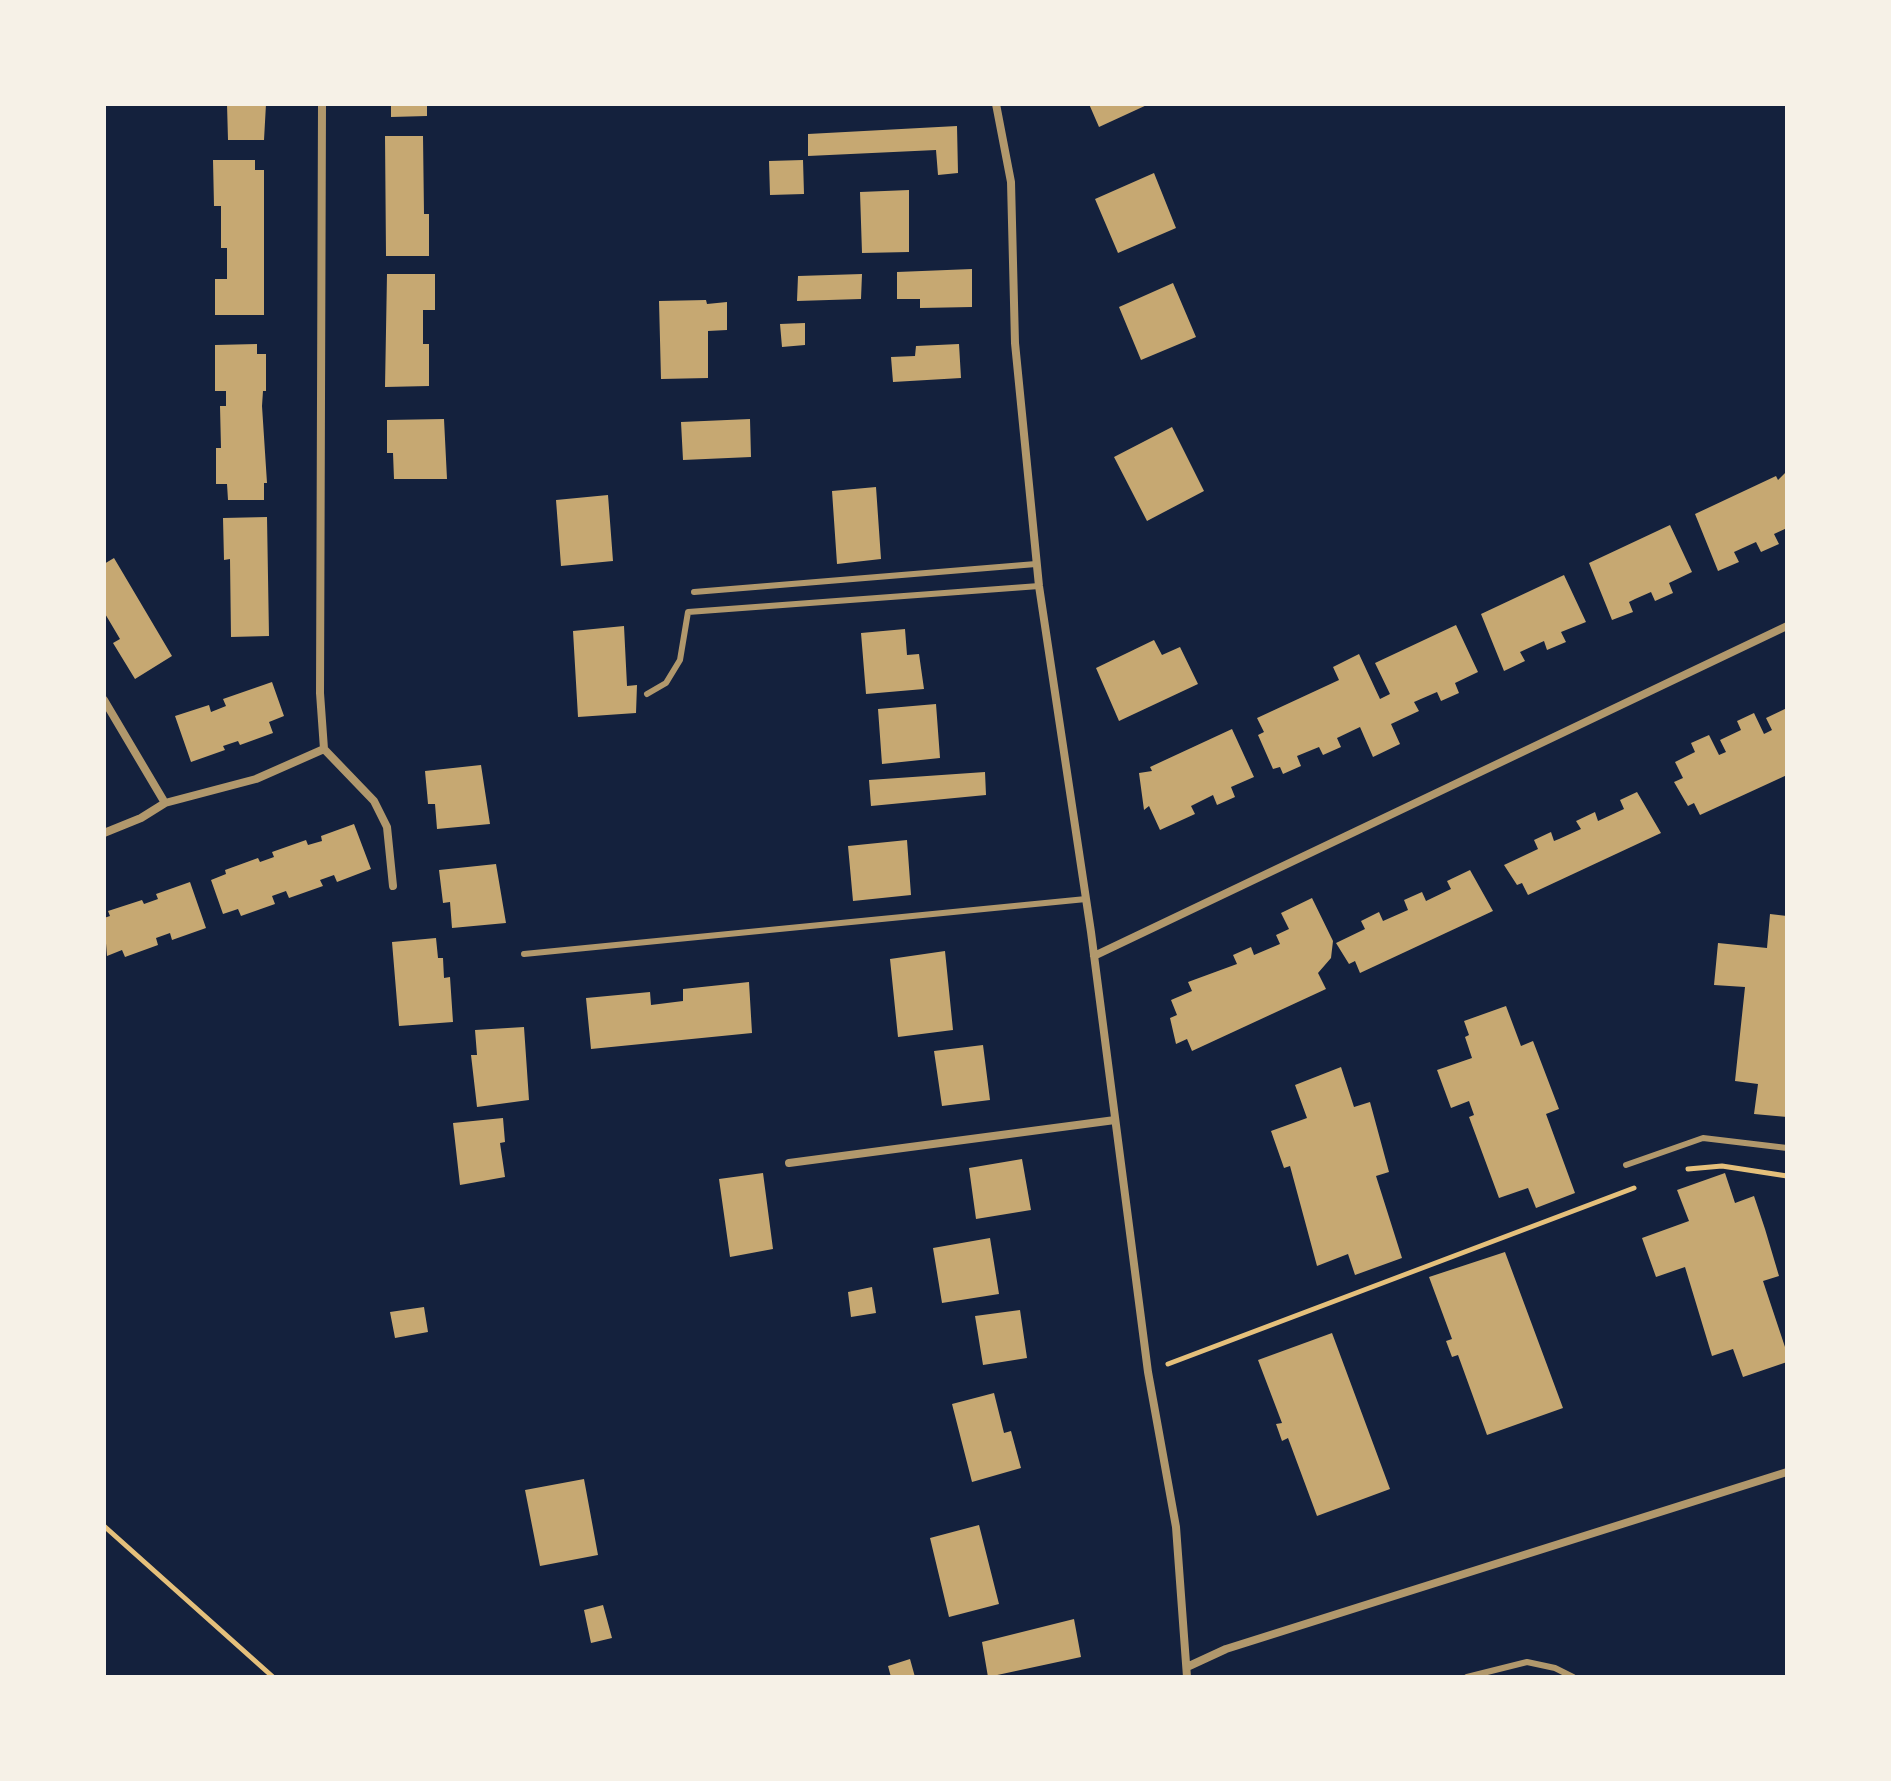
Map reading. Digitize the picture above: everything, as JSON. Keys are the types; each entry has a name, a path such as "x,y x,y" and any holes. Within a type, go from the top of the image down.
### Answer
{"street":[{"path":"322,104 320,693 324,749 374,801 387,827 393,886"},
{"path":"996,104 1011,182 1015,343 1036,564 1094,956 1148,1372 1176,1527 1187,1672 1226,1649 1787,1472"},
{"path":"1094,956 1787,626"},
{"path":"104,700 165,803"},
{"path":"104,833 141,818 165,803 256,779 324,749"},
{"path":"789,1163 1115,1120"}],"lane":[{"path":"694,592 1036,564"},
{"path":"647,694 666,683 680,660 688,612 1039,586"},
{"path":"524,954 1086,899"},
{"path":"1626,1165 1703,1138 1787,1148"},
{"path":"1467,1677 1527,1662 1555,1668 1573,1677"}],"path":[{"path":"1687,1169 1722,1166 1787,1176"},
{"path":"1148,1372 1643,1185"},
{"path":"104,1526 273,1677"}],"building":[{"path":"227,104 266,104 264,140 228,140"},
{"path":"391,104 427,104 427,116 391,117"},
{"path":"1089,104 1149,104 1099,127"},
{"path":"957,126 958,173 938,175 936,150 808,156 808,134"},
{"path":"385,136 423,136 424,214 429,214 429,256 386,256"},
{"path":"213,160 255,160 255,170 264,170 264,315 215,315 215,279 227,279 227,248 221,248 221,206 214,206"},
{"path":"803,160 804,194 770,195 769,161"},
{"path":"1154,173 1176,228 1118,253 1095,199"},
{"path":"909,190 909,252 862,253 860,192"},
{"path":"972,269 972,307 920,308 920,299 897,299 897,272"},
{"path":"387,274 435,274 435,310 423,310 423,344 429,344 429,386 385,387"},
{"path":"862,274 861,299 797,301 798,276"},
{"path":"1173,283 1196,337 1141,360 1119,307"},
{"path":"706,300 707,304 727,302 727,330 708,331 708,378 661,379 659,301"},
{"path":"805,323 805,345 782,347 780,324"},
{"path":"257,344 257,354 266,354 266,391 263,391 262,406 267,483 264,483 264,500 228,500 227,484 216,484 216,448 221,448 220,406 226,406 226,391 215,391 215,345"},
{"path":"959,344 961,378 893,382 891,357 915,356 916,346"},
{"path":"444,419 447,479 394,479 393,453 387,453 387,420"},
{"path":"750,419 751,457 683,460 681,422"},
{"path":"1172,427 1204,491 1147,521 1114,457"},
{"path":"1787,471 1787,528 1774,534 1779,544 1761,552 1756,542 1734,552 1739,562 1718,571 1695,514 1776,476 1778,480"},
{"path":"876,487 881,559 837,564 832,491"},
{"path":"608,495 613,561 561,566 556,500"},
{"path":"267,517 269,636 231,637 230,559 224,560 223,518"},
{"path":"1670,525 1692,572 1669,583 1673,593 1655,601 1651,592 1635,599 1629,602 1633,612 1612,620 1589,563"},
{"path":"114,558 172,656 135,679 113,643 120,639 104,612 104,564"},
{"path":"1564,575 1586,622 1561,632 1566,642 1547,650 1544,641 1520,652 1525,661 1504,671 1481,614"},
{"path":"1456,625 1478,672 1455,683 1459,693 1441,701 1437,692 1414,702 1419,711 1391,724 1400,744 1373,757 1360,727 1337,738 1341,747 1323,755 1319,747 1297,756 1301,766 1283,774 1280,767 1273,769 1258,735 1264,732 1257,718 1339,680 1333,667 1359,654 1380,699 1390,694 1375,663"},
{"path":"624,626 627,686 637,685 636,713 578,717 573,631"},
{"path":"905,629 907,655 919,654 924,689 866,694 861,633"},
{"path":"1154,640 1162,655 1180,647 1198,684 1119,721 1096,668"},
{"path":"272,682 284,716 269,722 273,733 240,745 238,741 223,746 225,750 191,762 175,716 209,705 211,712 226,706 223,699"},
{"path":"936,704 940,758 882,764 878,709"},
{"path":"1787,708 1787,775 1700,815 1694,803 1688,806 1674,782 1683,778 1675,762 1695,752 1691,743 1709,735 1719,755 1726,752 1720,740 1741,730 1737,721 1754,713 1764,734 1772,730 1766,718"},
{"path":"1232,729 1254,777 1231,787 1235,797 1217,805 1213,795 1191,806 1195,814 1160,830 1149,806 1144,810 1139,773 1152,771 1150,767"},
{"path":"481,765 490,824 437,829 435,804 428,804 425,771"},
{"path":"985,772 986,795 871,806 869,780"},
{"path":"1637,792 1661,833 1528,895 1522,883 1517,885 1504,865 1538,849 1534,840 1551,832 1554,841 1581,829 1576,821 1595,812 1598,821 1624,809 1620,800"},
{"path":"354,824 371,869 337,882 334,875 320,880 323,886 289,898 286,891 272,896 275,904 241,916 238,909 223,914 211,880 226,874 225,870 258,858 260,862 274,857 272,852 306,840 308,845 322,841 321,836"},
{"path":"907,840 911,895 853,901 848,846"},
{"path":"496,864 506,923 452,928 450,902 443,903 439,870"},
{"path":"1470,870 1493,911 1360,973 1355,961 1349,964 1336,943 1365,929 1361,921 1379,912 1383,921 1408,910 1404,900 1422,892 1426,901 1451,889 1447,881"},
{"path":"190,882 206,928 172,940 170,933 156,938 158,945 125,957 122,950 107,956 104,918 110,916 108,911 142,900 144,904 158,899 156,894"},
{"path":"1312,898 1333,941 1331,958 1318,973 1326,989 1192,1051 1187,1039 1176,1044 1170,1018 1177,1015 1171,1000 1192,991 1188,982 1237,964 1233,955 1251,947 1254,955 1280,944 1276,935 1289,929 1281,913"},
{"path":"1770,914 1787,916 1787,1117 1754,1114 1758,1084 1735,1081 1745,987 1714,985 1718,943 1767,948"},
{"path":"436,938 438,958 443,958 444,978 450,977 453,1022 399,1026 392,942"},
{"path":"945,951 953,1030 898,1037 890,959"},
{"path":"749,982 752,1033 591,1049 586,998 650,992 651,1005 683,1001 683,989"},
{"path":"1506,1006 1521,1046 1533,1041 1559,1109 1546,1114 1575,1193 1536,1208 1528,1188 1499,1198 1469,1117 1474,1115 1469,1101 1451,1108 1437,1070 1472,1058 1465,1037 1469,1035 1464,1021"},
{"path":"524,1027 529,1100 477,1107 471,1055 477,1055 475,1030"},
{"path":"983,1045 990,1100 942,1106 934,1051"},
{"path":"1341,1067 1354,1107 1370,1102 1389,1172 1376,1176 1402,1258 1355,1275 1348,1254 1317,1266 1290,1166 1284,1168 1271,1131 1307,1118 1295,1085"},
{"path":"503,1118 505,1142 500,1143 505,1177 460,1185 453,1123"},
{"path":"1022,1159 1031,1210 976,1219 969,1168"},
{"path":"763,1173 773,1249 730,1257 719,1179"},
{"path":"1725,1173 1735,1203 1754,1196 1779,1276 1763,1281 1787,1353 1787,1362 1743,1377 1733,1349 1712,1356 1685,1267 1656,1277 1642,1238 1689,1221 1677,1190"},
{"path":"990,1238 999,1294 942,1303 933,1248"},
{"path":"1505,1252 1563,1408 1487,1435 1458,1355 1452,1357 1446,1341 1452,1339 1429,1277"},
{"path":"872,1287 876,1313 851,1317 848,1292"},
{"path":"424,1307 428,1332 395,1338 390,1312"},
{"path":"1020,1310 1027,1358 983,1365 975,1316"},
{"path":"1332,1333 1390,1489 1317,1516 1288,1438 1282,1441 1276,1424 1282,1423 1258,1360"},
{"path":"994,1393 1004,1433 1011,1431 1021,1468 972,1482 952,1404"},
{"path":"584,1479 598,1555 540,1566 525,1490"},
{"path":"979,1525 999,1604 949,1617 930,1538"},
{"path":"603,1605 612,1638 591,1643 584,1610"},
{"path":"1074,1619 1081,1657 988,1677 982,1642"},
{"path":"910,1659 915,1677 891,1677 888,1666"}]}
